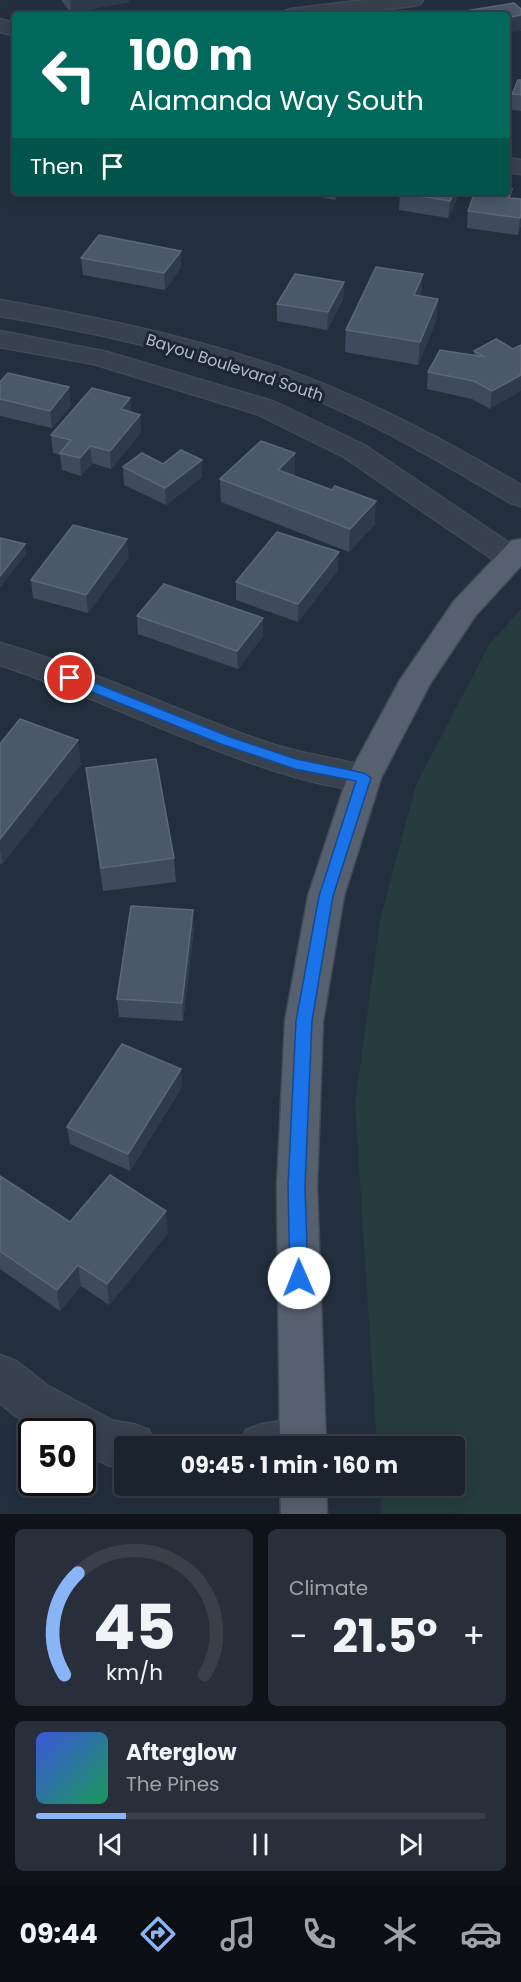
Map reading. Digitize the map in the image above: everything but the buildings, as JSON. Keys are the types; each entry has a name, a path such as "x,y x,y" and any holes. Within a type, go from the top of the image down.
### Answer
{"main road":[{"path":"289,1436 304,1021 326,896 364,778 416,680 465,609 516,553"},
{"path":"303,1496 304,1514"}],"street":[{"path":"306,12 332,0"},
{"path":"318,12 413,0"},
{"path":"0,25 12,41"},
{"name":"Bayou Boulevard South","path":"0,308 122,332 266,373 335,399 406,431 521,497"},
{"name":"Bayou Boulevard South","path":"0,339 98,357 266,408 354,451 516,553"},
{"path":"0,654 48,669 235,744 295,764 364,778"},
{"path":"0,1377 32,1401 108,1443 114,1444"}],"green space":[{"path":"521,609 521,1514 381,1514 380,1496 465,1496 465,1436 376,1436 355,1104 380,920 416,785 489,645"}],"route":[{"path":"70,678 225,741 295,764 364,778 326,896 304,1021 297,1186 299,1278"}]}
